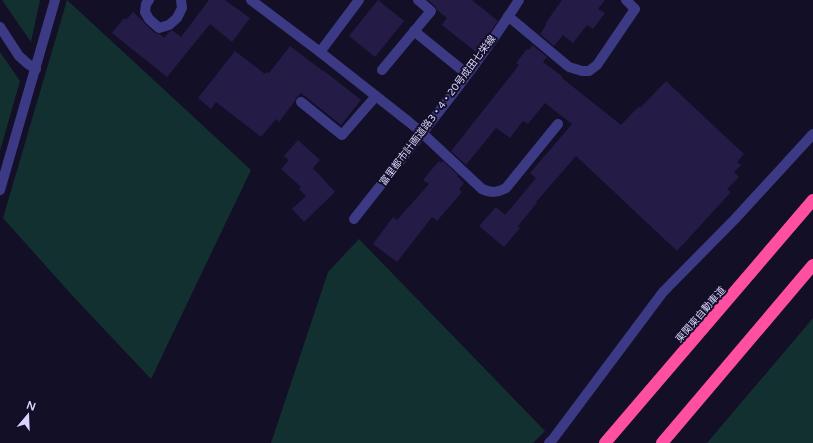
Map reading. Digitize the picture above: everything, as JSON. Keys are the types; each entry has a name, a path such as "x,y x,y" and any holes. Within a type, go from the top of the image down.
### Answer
{"highway":[{"name":"東関東自動車道","path":"605,443 813,200"},
{"path":"662,443 813,265"}],"street":[{"path":"0,190 55,0"},
{"path":"149,0 146,4 144,12 159,28 169,25 177,18 182,8 181,0"},
{"path":"251,0 422,132 482,189 488,192 498,192 506,188 558,124"},
{"path":"320,52 360,0"},
{"path":"382,70 431,11 418,0"},
{"name":"富里都市計画道路3・4・20号成田七栄線","path":"354,219 467,74 518,0"},
{"path":"508,16 568,68 589,71 597,65 635,9 626,0"},
{"path":"0,27 19,56 36,69"},
{"path":"414,31 467,74"},
{"path":"301,102 342,135 376,96"},
{"path":"548,443 553,439 663,292 736,219 813,134"}],"green space":[{"path":"2,0 40,0 31,42"},
{"path":"67,0 251,170 151,379 70,293 3,218"},
{"path":"0,52 20,81 0,151"},
{"path":"359,239 545,431 533,443 271,443 328,272"},
{"path":"813,318 813,443 707,443"}],"building":[{"path":"209,0 225,0 250,18 232,42 210,24 167,77 112,33 124,18 126,20 133,12 155,33 160,34 164,38 172,30 181,37"},
{"path":"378,0 404,21 375,57 349,36"},
{"path":"428,0 472,0 498,21 476,52 442,25 447,18"},
{"path":"562,0 605,0 598,9 605,13 593,29 587,25 573,43 563,35 554,46 540,34 546,25 545,24"},
{"path":"532,45 547,57 543,62 621,125 666,81 744,154 737,162 741,165 734,172 739,177 727,189 731,192 677,251 576,156 536,202 537,203 518,226 520,228 504,247 479,226 496,207 505,215 536,178 530,173 572,124 545,103 528,124 523,121 510,138 496,128 466,165 451,151 519,65 516,63"},
{"path":"290,46 361,100 341,125 301,93 279,122 276,119 261,137 216,102 211,109 198,98 235,51 265,74 267,72 269,73"},
{"path":"298,140 320,160 313,168 335,192 304,222 292,209 306,196 299,189 301,187 281,169 289,160 284,156"},
{"path":"439,161 441,163 443,161 464,183 459,189 462,192 437,221 432,217 397,262 373,244 393,217 397,220 429,184 423,180"}]}
